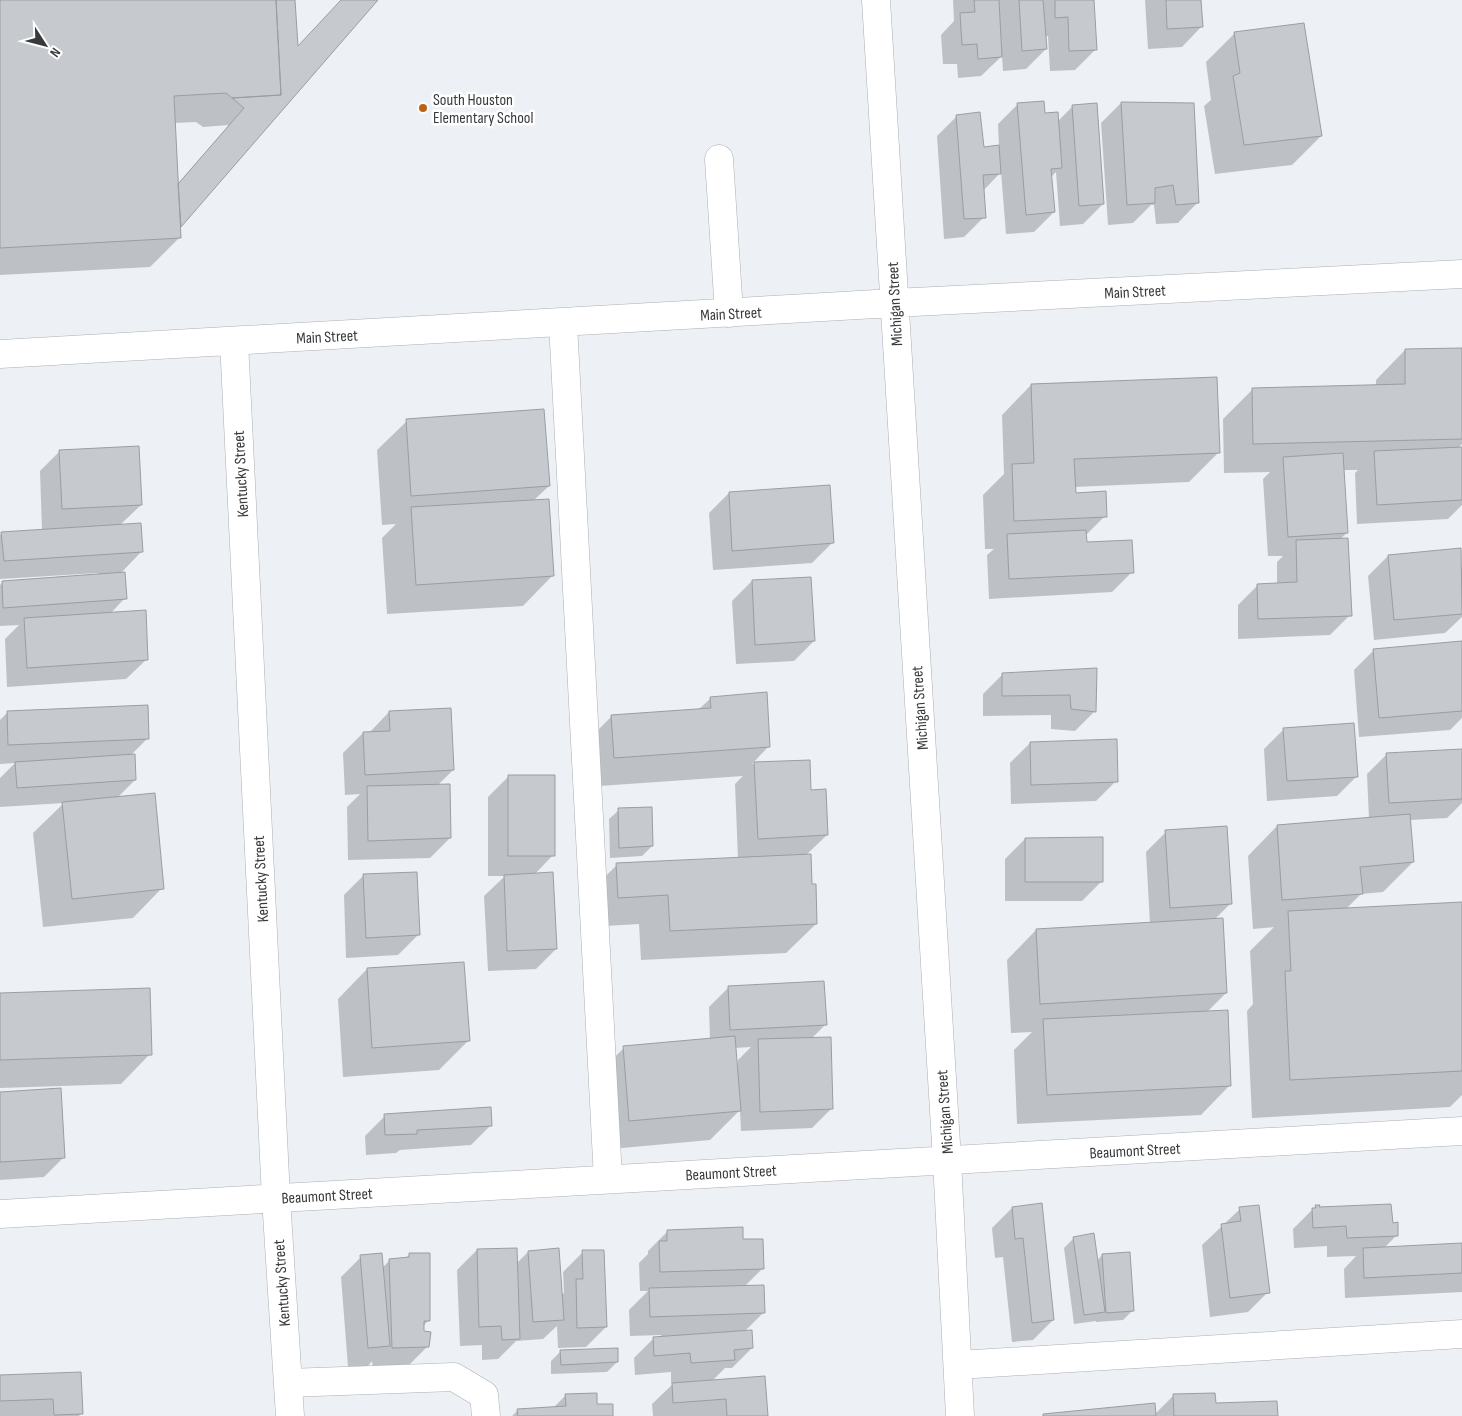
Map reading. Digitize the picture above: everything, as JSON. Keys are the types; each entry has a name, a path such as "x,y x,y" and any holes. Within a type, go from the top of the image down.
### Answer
{"street":[{"name":"Michigan Street","path":"876,0 947,1160 960,1416"},
{"path":"719,159 729,313"},
{"name":"Main Street","path":"0,354 894,303 1462,274"},
{"path":"563,323 608,1179"},
{"name":"Kentucky Street","path":"234,341 276,1198 290,1416"},
{"name":"Beaumont Street","path":"0,1214 1462,1131"},
{"path":"958,1366 1462,1334"},
{"path":"288,1383 454,1377 484,1395 486,1416"}],"building":[{"path":"0,0 276,0 281,95 232,98 226,93 174,96 181,238 0,248"},
{"path":"276,0 295,0 298,46 341,0 378,0 181,227 178,184 244,108 232,98 281,95"},
{"path":"974,0 999,0 1002,57 978,59 977,44 962,45 960,13 975,12"},
{"path":"1019,0 1043,0 1047,49 1022,51"},
{"path":"1055,0 1094,0 1097,50 1069,51 1068,17 1055,18"},
{"path":"1166,0 1201,0 1203,27 1167,29"},
{"path":"1304,23 1322,136 1244,145 1233,76 1240,73 1234,32"},
{"path":"1044,101 1045,113 1058,112 1062,168 1051,169 1055,212 1026,215 1017,103"},
{"path":"1121,102 1194,103 1199,203 1176,205 1173,185 1155,188 1155,203 1127,205"},
{"path":"1097,103 1104,204 1079,206 1072,105"},
{"path":"980,112 984,147 999,145 1001,174 983,175 986,218 964,219 956,115"},
{"path":"1462,348 1462,439 1253,444 1252,388 1405,384 1405,349"},
{"path":"1217,377 1220,453 1074,459 1076,493 1106,491 1107,517 1014,521 1012,464 1034,463 1031,384"},
{"path":"544,409 550,486 411,496 406,419"},
{"path":"139,446 142,505 62,509 59,450"},
{"path":"1462,447 1462,500 1377,505 1374,451"},
{"path":"1343,453 1348,533 1288,537 1283,457"},
{"path":"830,485 834,543 732,551 729,492"},
{"path":"549,499 554,576 416,585 411,507"},
{"path":"141,523 143,552 4,561 1,532"},
{"path":"1086,530 1087,542 1132,540 1134,573 1009,579 1007,534"},
{"path":"1348,538 1352,616 1258,619 1257,584 1297,582 1296,540"},
{"path":"1461,548 1462,614 1394,620 1388,555"},
{"path":"125,572 127,599 3,608 2,581"},
{"path":"811,577 815,641 755,645 752,580"},
{"path":"146,610 148,660 27,668 24,618"},
{"path":"1462,641 1462,711 1379,718 1373,649"},
{"path":"1097,668 1096,712 1071,709 1070,695 1002,696 1002,673"},
{"path":"767,692 770,747 614,758 611,715 711,708 710,697"},
{"path":"148,705 149,739 8,745 7,711"},
{"path":"451,708 454,770 365,775 363,732 390,731 389,711"},
{"path":"1354,723 1358,777 1287,781 1283,728"},
{"path":"1117,739 1118,782 1031,785 1030,742"},
{"path":"1462,749 1462,799 1389,803 1386,753"},
{"path":"135,754 136,780 17,788 15,762"},
{"path":"810,760 811,790 826,789 828,835 758,839 754,762"},
{"path":"508,775 555,775 555,856 508,856"},
{"path":"450,784 451,838 368,841 367,786"},
{"path":"155,793 164,889 72,899 62,802"},
{"path":"652,807 653,846 619,848 618,808"},
{"path":"1410,814 1414,862 1360,867 1363,894 1282,900 1277,825"},
{"path":"1227,826 1232,904 1170,908 1165,830"},
{"path":"1103,837 1103,882 1025,882 1025,838"},
{"path":"811,854 812,884 816,884 817,924 670,931 668,895 618,898 616,863"},
{"path":"417,872 420,935 366,938 363,874"},
{"path":"553,872 557,949 507,951 504,875"},
{"path":"1462,902 1462,1071 1290,1080 1285,971 1291,971 1288,911"},
{"path":"1223,918 1227,993 1040,1004 1036,929"},
{"path":"464,962 470,1041 372,1048 367,968"},
{"path":"824,981 827,1025 730,1030 728,986"},
{"path":"150,988 152,1055 0,1060 0,993"},
{"path":"1228,1010 1231,1086 1047,1095 1043,1019"},
{"path":"735,1036 741,1111 629,1121 623,1046"},
{"path":"831,1037 833,1109 760,1112 758,1039"},
{"path":"61,1088 65,1158 0,1162 0,1092"},
{"path":"491,1107 492,1126 417,1130 417,1134 385,1135 384,1114"},
{"path":"1042,1203 1054,1320 1032,1323 1023,1238 1015,1239 1012,1207"},
{"path":"1391,1204 1393,1223 1398,1222 1398,1236 1347,1238 1346,1226 1313,1228 1312,1208 1316,1208 1315,1205 1320,1205 1319,1207"},
{"path":"1259,1205 1270,1293 1230,1298 1221,1224 1241,1221 1239,1207"},
{"path":"743,1227 743,1239 763,1239 764,1269 660,1272 659,1241 667,1241 667,1230"},
{"path":"1094,1233 1105,1312 1084,1315 1073,1237"},
{"path":"1462,1243 1462,1273 1364,1278 1363,1248"},
{"path":"517,1248 520,1339 502,1340 501,1326 479,1327 477,1249"},
{"path":"559,1248 564,1320 533,1322 528,1251"},
{"path":"582,1250 604,1250 607,1327 577,1328 576,1279 583,1279"},
{"path":"1130,1252 1134,1311 1106,1313 1102,1254"},
{"path":"382,1253 390,1346 368,1348 360,1255"},
{"path":"409,1253 430,1253 430,1321 424,1321 424,1331 431,1332 429,1347 392,1348 389,1259 409,1257"},
{"path":"764,1285 765,1313 650,1317 649,1288"},
{"path":"752,1330 753,1348 734,1350 735,1360 691,1363 690,1353 654,1356 653,1337"},
{"path":"618,1348 618,1362 561,1365 560,1350"},
{"path":"81,1372 83,1414 54,1415 53,1399 0,1401 0,1375"},
{"path":"765,1376 768,1416 727,1416 726,1399 673,1403 672,1383"},
{"path":"597,1393 597,1404 613,1404 613,1416 518,1416 517,1409 566,1406 565,1394"},
{"path":"1215,1393 1216,1403 1277,1401 1278,1416 1174,1416 1173,1394"},
{"path":"1155,1403 1156,1416 1043,1416 1043,1414"}],"place":[{"name":"South Houston Elementary School","path":"423,108"}]}
